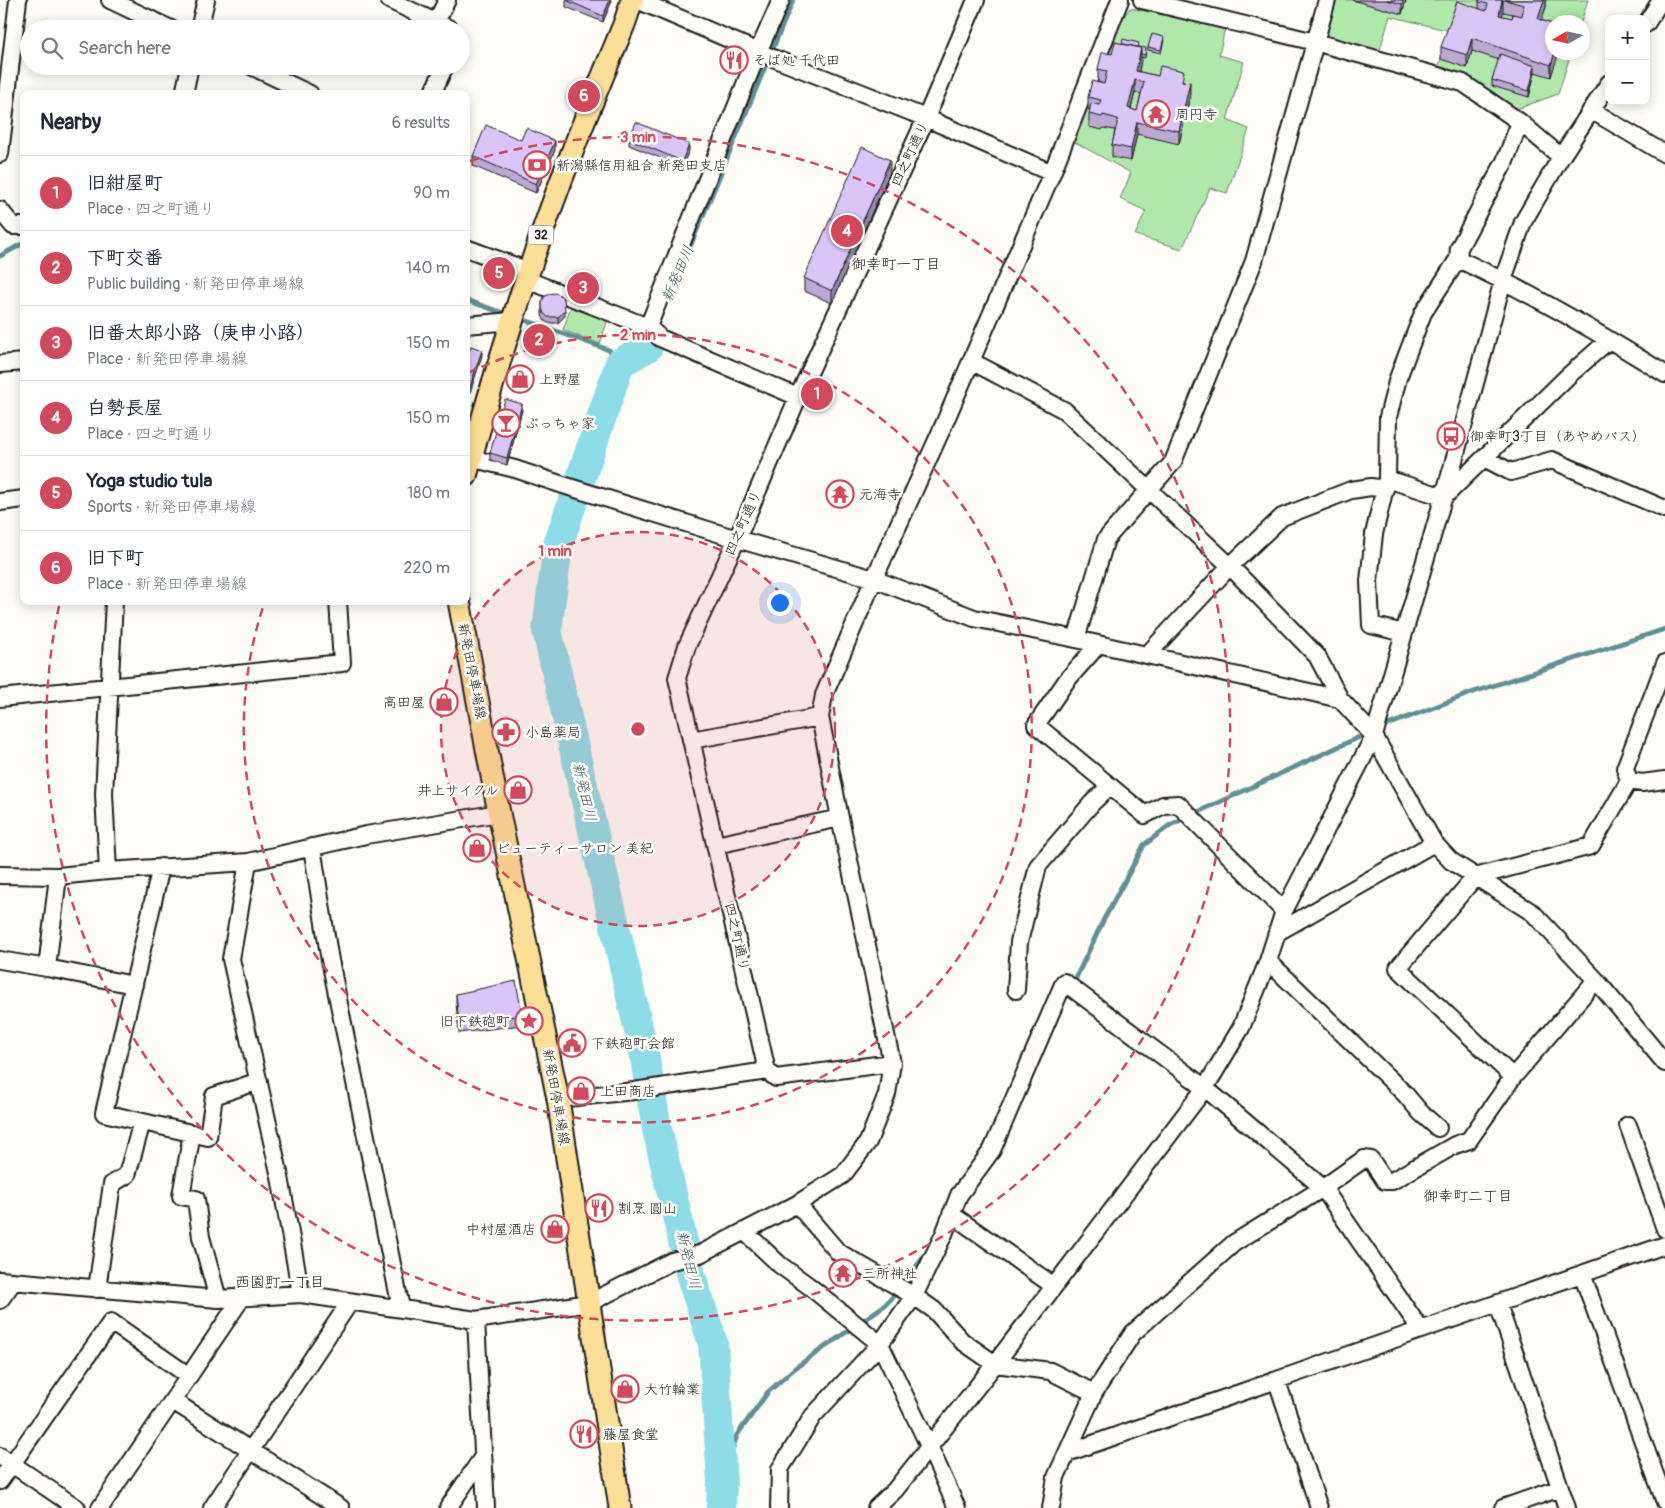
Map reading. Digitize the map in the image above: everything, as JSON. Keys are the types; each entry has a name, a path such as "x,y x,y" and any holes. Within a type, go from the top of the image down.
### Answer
{"main road":[{"name":"32","path":"470,458 512,321 570,156 632,0"},
{"name":"新発田停車場線","path":"460,605 499,813 558,1100 620,1508"}],"street":[{"path":"0,154 18,0"},
{"path":"110,0 152,20"},
{"path":"201,20 206,0"},
{"path":"389,0 432,20"},
{"path":"444,20 447,0"},
{"path":"637,0 765,55 926,118 1052,173"},
{"path":"654,332 765,55 781,0"},
{"name":"四之町通り","path":"767,1071 677,678 687,646 798,397 926,118 976,0"},
{"path":"0,1300 7,1281 218,1299 301,1294 476,1320 589,1303 672,1261 700,1254 797,1204 843,1175 868,1142 887,1094 892,1063 820,717 824,695 941,431 1052,173 1120,0"},
{"path":"1142,0 1190,6 1463,83 1520,122 1561,157"},
{"path":"1076,639 1106,539 1173,462 1254,261 1327,0"},
{"path":"1650,18 1661,0"},
{"path":"185,90 188,75"},
{"path":"271,75 302,90"},
{"path":"434,90 441,75"},
{"path":"876,1508 895,1490 995,1364 1205,1088 1241,1028 1268,961 1284,911 1374,736 1444,497 1503,280 1523,222 1561,157 1605,88"},
{"path":"1591,110 1665,154"},
{"path":"1404,633 1372,625 1369,581 1374,534 1386,484 1388,417 1398,378 1423,313 1458,259 1459,248 1505,161 1520,122"},
{"path":"0,210 13,226 20,226"},
{"path":"470,250 798,397"},
{"path":"1458,259 1503,280 1665,374"},
{"path":"470,326 512,321"},
{"path":"1444,497 1568,376 1609,340"},
{"path":"971,360 1064,410 1230,566 1317,656 1340,699 1374,736 1434,844 1451,861 1533,913 1596,980 1665,1063"},
{"path":"0,364 20,362"},
{"path":"1484,458 1511,472 1552,460 1665,509"},
{"path":"470,464 515,469 736,539 874,579 974,618 1076,639 1340,699"},
{"path":"1147,655 1230,566 1282,517 1351,490 1386,484 1444,497"},
{"path":"0,502 20,500"},
{"path":"108,871 104,794 114,605"},
{"path":"0,698 342,663 338,605"},
{"path":"1098,645 1067,680 1036,725 1145,815 1163,805 1178,804 1284,911"},
{"path":"1513,1077 1398,968 1474,877 1591,846 1628,781 1625,768 1665,663"},
{"path":"691,740 820,717"},
{"path":"1628,781 1642,783 1665,780"},
{"path":"1016,990 1019,942 1038,866 1092,803 1110,786"},
{"path":"0,874 58,876 248,862 366,835 499,813"},
{"path":"716,845 840,818"},
{"path":"1278,932 1434,844"},
{"path":"312,847 329,955 401,1308"},
{"path":"248,862 231,959 280,1177 301,1294"},
{"path":"161,867 104,1113 208,1137 214,1096 259,1081"},
{"path":"47,968 58,876"},
{"path":"0,960 134,986"},
{"path":"1268,961 1438,1128"},
{"path":"1051,1508 1056,1477 1094,1392 1133,1333 1140,1326 1234,1243 1323,1188 1364,1159 1371,1160 1385,1181 1392,1181 1455,1145 1469,1140 1513,1077 1596,980"},
{"path":"779,1508 780,1469 813,1416 880,1344 914,1296 944,1234 959,1195 992,1150 1064,982 1205,1088 1323,1188 1421,1330"},
{"path":"558,1100 634,1091 767,1071 776,1078 892,1063"},
{"path":"97,1289 112,1184 127,1174 142,1122"},
{"path":"1628,1126 1665,1229"},
{"path":"192,1133 181,1196 196,1199 201,1237 218,1299"},
{"path":"797,1204 838,1252 914,1296 934,1310 962,1342 995,1364 1050,1371 1094,1392"},
{"path":"951,1214 1054,1286"},
{"path":"744,1231 780,1265 880,1344 957,1508"},
{"path":"1067,1453 1665,1245"},
{"path":"1582,1274 1665,1502"},
{"path":"100,1508 241,1299"},
{"path":"212,1508 350,1302"},
{"path":"1498,1304 1566,1508"},
{"path":"476,1320 486,1508"},
{"path":"0,1481 6,1460 111,1322 189,1376"},
{"path":"1276,1381 1318,1508"},
{"path":"173,1401 340,1508"},
{"path":"448,1508 482,1458"},
{"path":"6,1460 77,1508"},
{"path":"1503,1508 1560,1488"}],"green space":[{"path":"1335,0 1588,0 1583,15 1545,15 1545,60 1569,60 1558,94 1506,113 1437,71 1450,31 1390,16 1378,56 1331,41 1325,31"},
{"path":"1130,8 1225,28 1219,55 1244,62 1227,120 1249,129 1227,193 1210,188 1182,249 1135,235 1146,211 1120,199 1131,173 1071,140 1117,26"},
{"path":"571,306 608,319 600,344 563,330"}],"building":[{"path":"566,0 610,0 603,16"},
{"path":"1387,0 1403,0 1402,4"},
{"path":"1479,0 1502,0 1499,15 1512,18 1513,14 1522,16 1524,5 1505,0 1544,0 1538,19 1545,22 1545,60 1553,60 1551,65 1472,38 1467,55 1441,47 1457,1 1486,11 1488,4 1479,2"},
{"path":"1152,34 1164,37 1161,50 1148,47"},
{"path":"1123,39 1139,43 1138,47 1146,48 1145,55 1141,54 1141,48 1122,44"},
{"path":"1115,42 1141,48 1136,71 1158,76 1160,66 1184,71 1182,81 1190,82 1179,131 1137,122 1131,149 1112,145 1118,119 1089,114 1091,103 1099,105 1101,100 1088,97 1092,81 1104,84 1107,71 1098,69 1102,52 1112,54","holes":["1135,80 1144,82 1137,111 1128,108"]},
{"path":"1500,54 1535,66 1529,91 1492,80"},
{"path":"636,122 689,144 682,161 629,139"},
{"path":"486,125 521,140 526,128 555,141 536,184 473,156"},
{"path":"862,147 890,160 832,291 804,278"},
{"path":"555,293 564,299 565,310 558,317 548,317 544,314 542,302 544,297"},
{"path":"471,346 482,350 470,387"},
{"path":"505,399 522,404 507,458 490,453"},
{"path":"516,981 522,1015 459,1024 456,994"}],"waterway":[{"name":"新発田川","path":"669,297 793,0"},
{"path":"0,256 20,245"},
{"path":"470,301 509,315"},
{"path":"519,318 609,350 620,363"},
{"name":"新発田川","path":"648,347 653,335"},
{"name":"新発田川","path":"648,347 620,363 558,545 547,630 644,1053 657,1129 691,1276 713,1343 722,1482 721,1508"},
{"path":"1380,728 1471,693 1665,629"},
{"path":"1072,986 1103,921 1144,845 1170,825 1368,733"},
{"path":"722,1482 737,1435 768,1392 795,1368 885,1305 910,1279 926,1254"}],"place":[{"name":"そば処 千代田","path":"734,60"},
{"name":"旧下町","path":"584,96"},
{"name":"周円寺","path":"1156,114"},
{"name":"新潟縣信用組合 新発田支店","path":"537,165"},
{"name":"白勢長屋","path":"847,231"},
{"name":"Yoga studio tula","path":"499,273"},
{"name":"旧番太郎小路（庚申小路）","path":"583,288"},
{"name":"下町交番","path":"539,340"},
{"name":"上野屋","path":"520,379"},
{"name":"旧紺屋町","path":"817,394"},
{"name":"ぶっちゃ家","path":"506,423"},
{"name":"御幸町3丁目（あやめバス）","path":"1451,436"},
{"name":"元海寺","path":"840,494"},
{"name":"高田屋","path":"444,702"},
{"name":"小島薬局","path":"506,732"},
{"name":"井上サイクル","path":"518,790"},
{"name":"ビューティーサロン 美紀","path":"477,848"},
{"name":"旧下鉄砲町","path":"529,1021"},
{"name":"下鉄砲町会館","path":"572,1043"},
{"name":"上田商店","path":"581,1091"},
{"name":"割烹 圓山","path":"599,1208"},
{"name":"中村屋酒店","path":"555,1229"},
{"name":"三所神社","path":"843,1273"},
{"name":"大竹輪業","path":"625,1389"},
{"name":"藤屋食堂","path":"584,1434"}],"district":[{"name":"御幸町一丁目","path":"896,264"},
{"name":"御幸町二丁目","path":"1468,1196"},
{"name":"西園町一丁目","path":"280,1282"}]}
